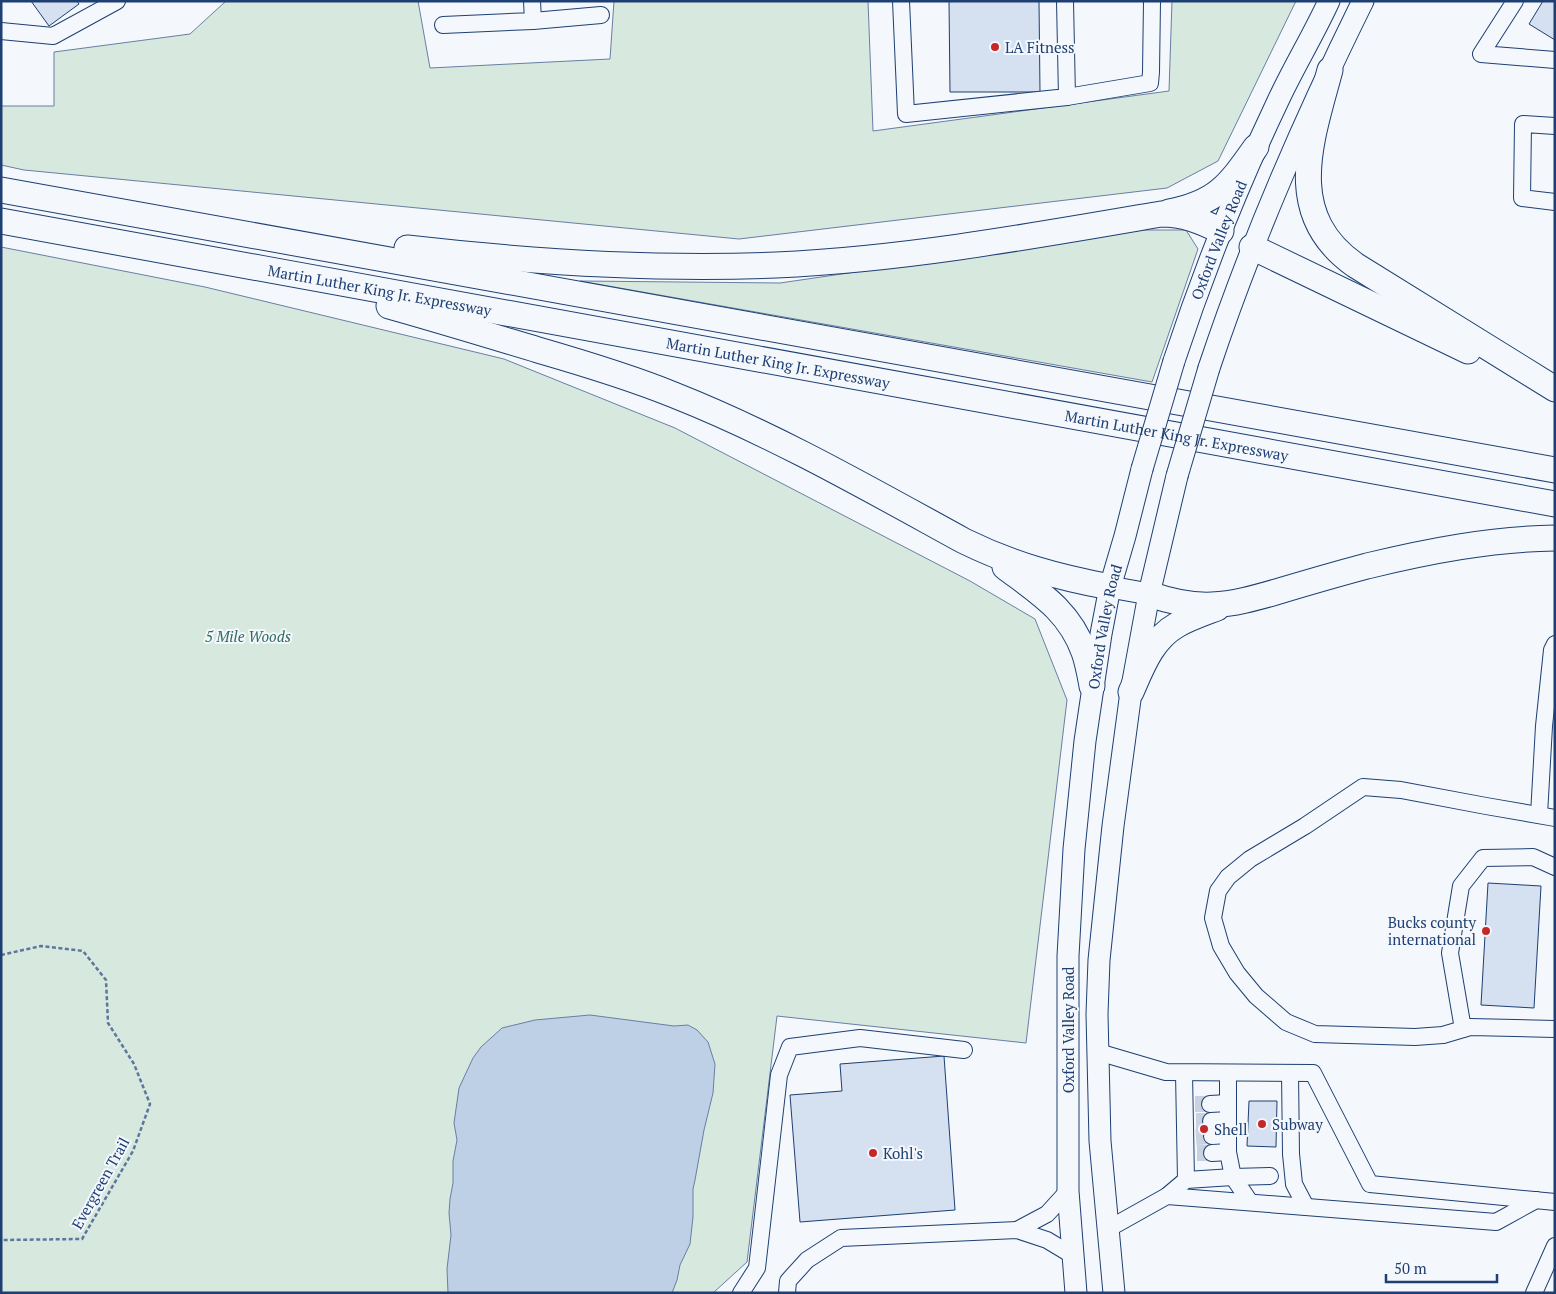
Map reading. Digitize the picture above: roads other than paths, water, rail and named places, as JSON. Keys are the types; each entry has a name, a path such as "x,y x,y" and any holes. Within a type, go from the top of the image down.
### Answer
{"highway":[{"path":"1330,70 1314,132 1308,167 1309,191 1314,213 1327,239 1355,265 1555,389"},
{"path":"185,224 519,260 614,265 723,266 836,261 1007,240 1161,214 1195,206 1209,199 1234,177 1256,147"},
{"name":"Martin Luther King Jr. Expressway","path":"1,190 1555,470"},
{"path":"1161,214 1180,215 1199,220 1221,232"},
{"name":"Martin Luther King Jr. Expressway","path":"1,221 1555,504"},
{"path":"1252,247 1491,362 1555,389"},
{"path":"267,269 596,368 673,394 750,427 788,446 985,551 1049,574 1110,587"},
{"path":"1131,692 1147,656 1155,644 1176,625 1231,603 1364,567 1432,551 1503,541 1555,538"},
{"path":"985,551 1050,601 1070,623 1084,652 1092,686"},
{"path":"1149,594 1171,601 1196,604 1231,603"}],"main road":[{"name":"Oxford Valley Road","path":"1076,1293 1068,1191 1070,902 1078,795 1092,686 1110,587 1174,361 1204,275 1256,147 1329,1"},
{"name":"Oxford Valley Road","path":"1114,1293 1100,1141 1097,1014 1099,960 1123,748 1149,594 1177,476 1209,368 1232,301 1252,247 1288,162 1363,1"},
{"path":"1221,232 1252,247"},
{"path":"1110,587 1149,594"}],"street":[{"path":"1,30 53,36 117,1"},
{"path":"532,1 533,21"},
{"path":"901,1 906,114 1067,97 1150,84 1152,1"},
{"path":"1064,1 1067,97"},
{"path":"1515,1 1481,54 1555,60"},
{"path":"443,25 533,21 601,15"},
{"path":"1555,126 1523,124 1522,198 1555,202"},
{"path":"1555,644 1552,650 1544,726 1547,816 1401,790 1363,787 1305,826 1250,859 1228,877 1218,891 1213,918 1221,946 1237,973 1256,996 1286,1022 1315,1034 1415,1037 1443,1035 1470,1027 1555,1029"},
{"path":"1463,1029 1450,953 1461,886 1483,858 1533,857 1555,867"},
{"path":"742,1293 757,1268 779,1075 790,1047 860,1038 964,1050"},
{"path":"1098,1052 1166,1072 1313,1073 1370,1184 1555,1202"},
{"path":"1108,1229 1167,1196 1186,1180 1206,1153 1205,1129 1184,1072"},
{"path":"1228,1072 1228,1103 1205,1129 1206,1153 1233,1177 1250,1202"},
{"path":"1290,1073 1291,1154 1294,1184 1306,1207"},
{"path":"1197,1104 1228,1103"},
{"path":"1186,1180 1270,1176"},
{"path":"1016,1230 1047,1214 1068,1191"},
{"path":"1167,1196 1496,1222 1536,1200"},
{"path":"787,1293 788,1281 807,1260 841,1238 1016,1230 1047,1240 1072,1255"},
{"path":"1534,1293 1555,1246"}],"water":[{"path":"590,1015 674,1026 688,1025 697,1030 708,1042 715,1064 713,1093 693,1189 693,1217 690,1244 680,1265 672,1293 448,1293 447,1269 451,1235 449,1213 453,1183 453,1161 457,1140 454,1123 459,1088 473,1058 481,1047 502,1028 535,1020"}],"tunnel":[{"path":"1195,1104 1210,1104"},
{"path":"1196,1121 1211,1121"},
{"path":"1196,1137 1212,1136"},
{"path":"1197,1153 1212,1153"}],"place":[{"name":"LA Fitness","path":"995,47"},
{"name":"Bucks county international","path":"1486,931"},
{"name":"Subway","path":"1262,1124"},
{"name":"Shell","path":"1204,1129"},
{"name":"Kohl's","path":"873,1153"}],"park label":[{"name":"5 Mile Woods","path":"248,636"}]}
